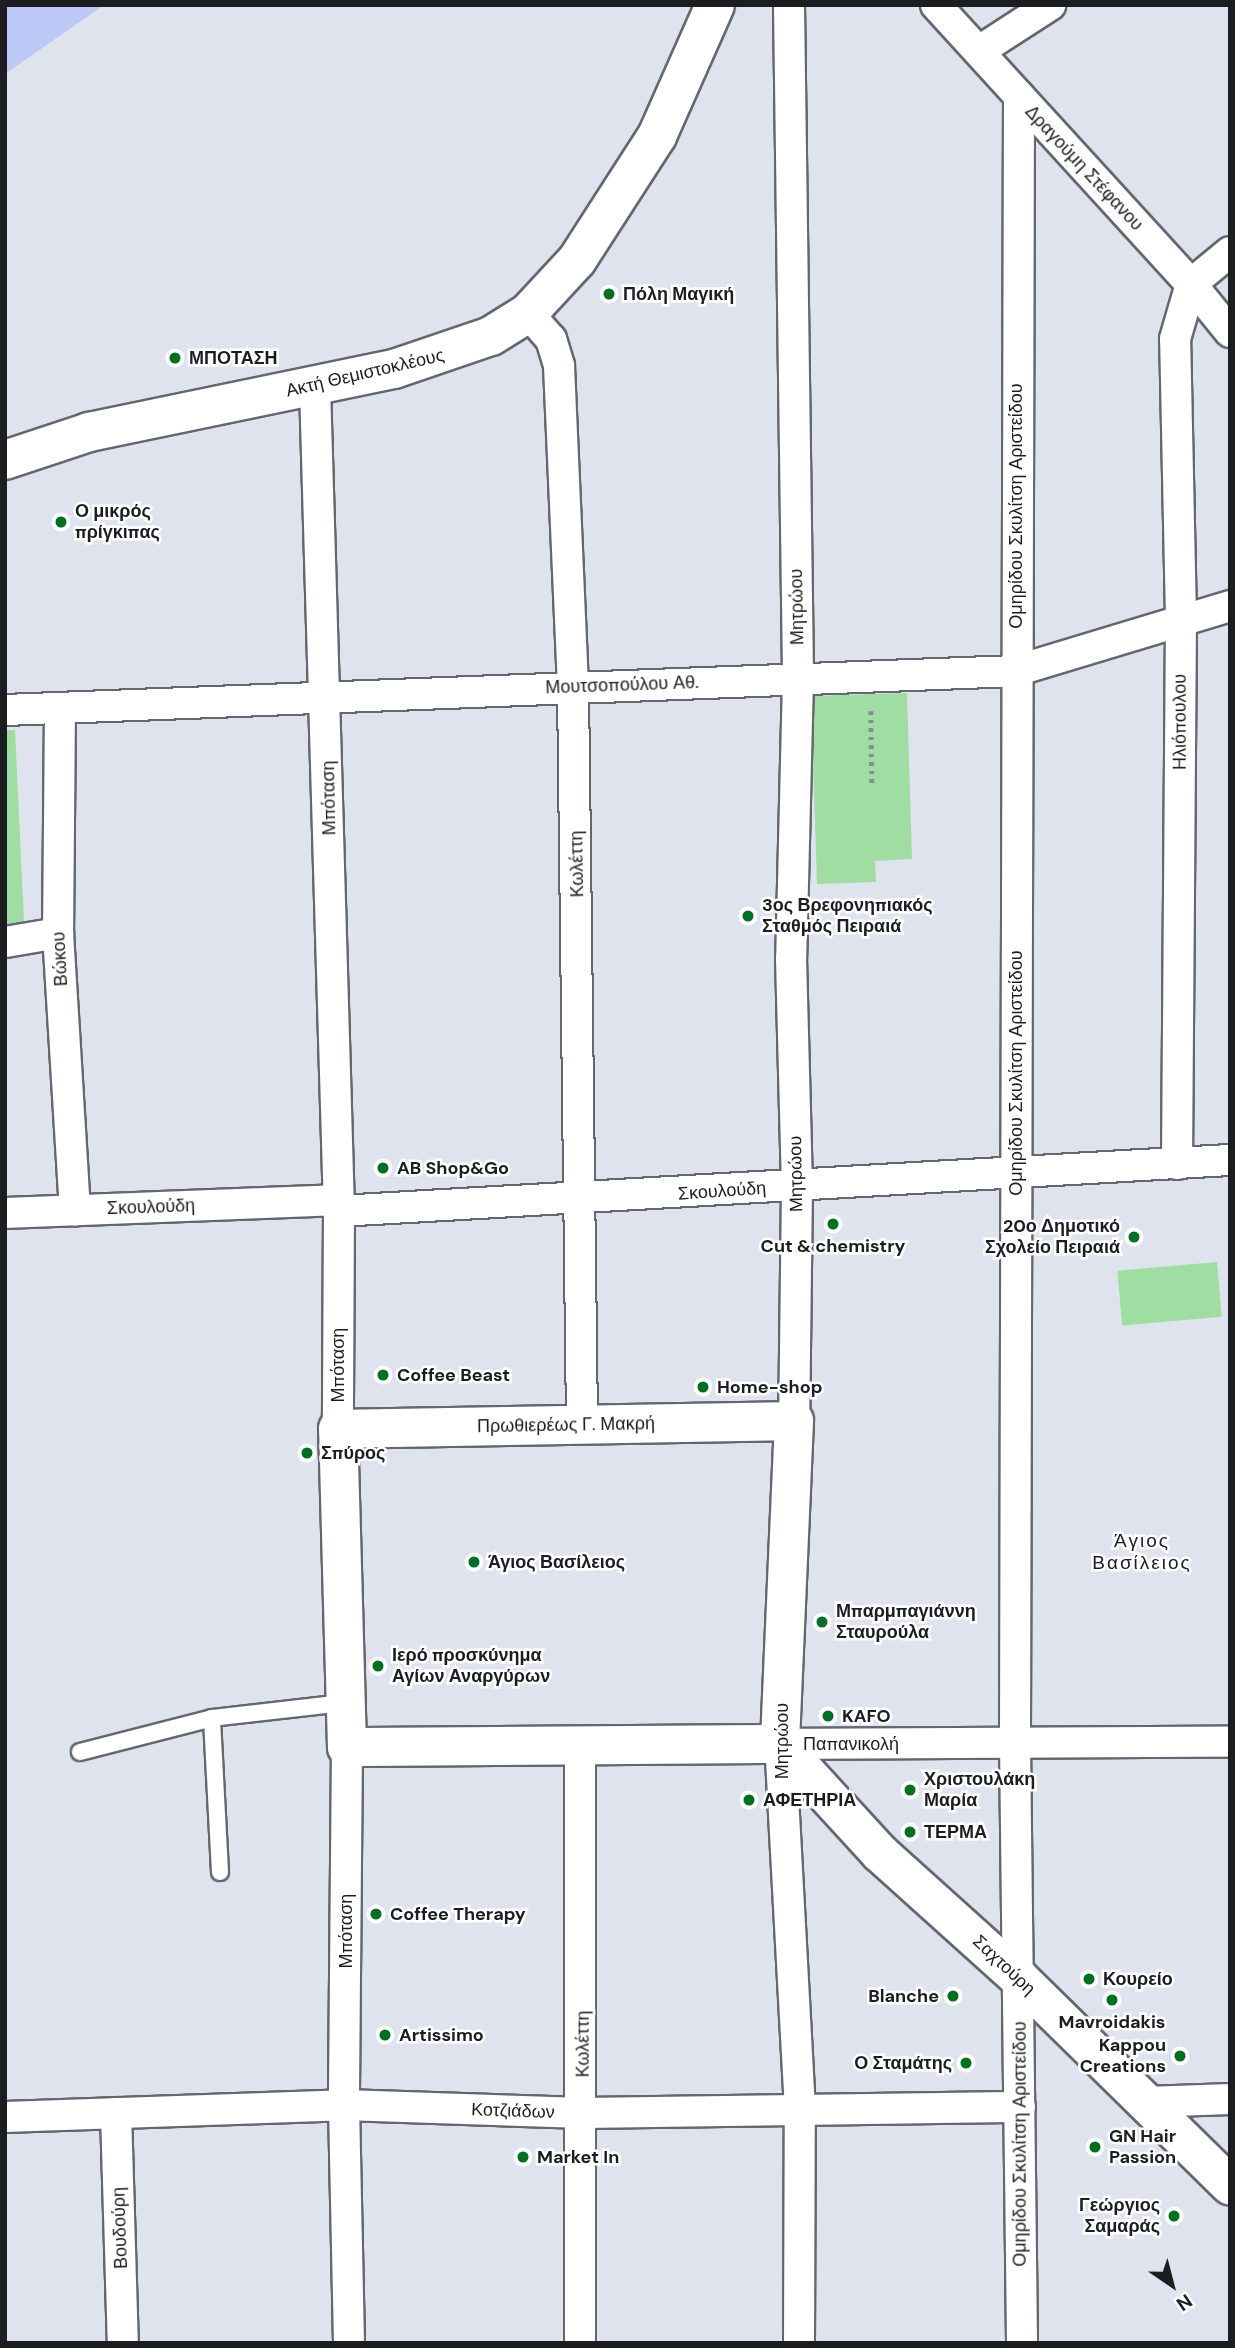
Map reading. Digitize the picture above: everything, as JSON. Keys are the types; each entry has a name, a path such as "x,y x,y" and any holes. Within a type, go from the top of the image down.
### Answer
{"street":[{"name":"Ακτή Θεμιστοκλέους","path":"5,460 89,432 316,387 452,352 492,336 528,313 578,260 657,136 715,5"},
{"name":"Μητρώου","path":"789,5 798,679 792,958 797,1187 794,1421 780,1744 800,2110 799,2343"},
{"name":"Δραγούμη Στέφανου","path":"936,5 1191,284 1230,332"},
{"path":"979,51 1050,5"},
{"name":"Ομηρίδου Σκυλίτση Αριστείδου","path":"1019,96 1015,671 1015,1743 1022,2343"},
{"path":"1191,284 1230,251"},
{"name":"Ηλιόπουλου","path":"1177,1164 1181,619 1175,339 1191,284"},
{"name":"Κωλέττη","path":"528,313 551,339 559,366 573,687 583,1200 582,1424"},
{"name":"Μπόταση","path":"316,387 327,696 339,1205 338,1429 347,1747 344,2105 349,2343"},
{"name":"Μουτσοπούλου Αθ.","path":"5,710 1015,671 1230,606"},
{"name":"Βώκου","path":"60,708 58,933 75,1210"},
{"path":"5,942 58,933"},
{"name":"Σκουλούδη","path":"5,1213 583,1200 1016,1171 1230,1160"},
{"name":"Πρωθιερέως Γ. Μακρή","path":"338,1429 794,1421"},
{"name":"Παπανικολή","path":"347,1747 1230,1742"},
{"name":"Σαχτούρη","path":"780,1744 880,1853 1019,1978 1230,2185"},
{"name":"Κωλέττη","path":"580,1746 583,2113 580,2343"},
{"path":"1146,2102 1230,2099"},
{"name":"Κοτζιάδων","path":"5,2117 344,2105 583,2113 1020,2107"},
{"name":"Βουδούρη","path":"116,2113 123,2343"}],"lane":[{"path":"80,1752 212,1717 344,1703"},
{"path":"212,1717 219,1872"}],"path":[{"path":"871,706 872,783"}],"green space":[{"path":"907,693 912,859 875,861 876,882 817,884 811,696"},
{"path":"5,730 15,730 24,923 5,924"},
{"path":"1217,1262 1222,1317 1122,1326 1117,1271"}],"water":[{"path":"5,5 104,5 5,74"}],"place":[{"name":"Πόλη Μαγική","path":"609,294"},
{"name":"ΜΠΟΤΑΣΗ","path":"175,358"},
{"name":"Ο μικρός πρίγκιπας","path":"61,522"},
{"name":"3ος Βρεφονηπιακός Σταθμός Πειραιά","path":"748,916"},
{"name":"AB Shop&Go","path":"383,1168"},
{"name":"Cut & chemistry","path":"833,1224"},
{"name":"20ο Δημοτικό Σχολείο Πειραιά","path":"1134,1237"},
{"name":"Coffee Beast","path":"383,1375"},
{"name":"Home-shop","path":"703,1387"},
{"name":"Σπύρος","path":"307,1453"},
{"name":"Άγιος Βασίλειος","path":"474,1562"},
{"name":"Μπαρμπαγιάννη Σταυρούλα","path":"822,1622"},
{"name":"Ιερό προσκύνημα Αγίων Αναργύρων","path":"378,1666"},
{"name":"KAFO","path":"828,1716"},
{"name":"Χριστουλάκη Μαρία","path":"910,1790"},
{"name":"ΑΦΕΤΗΡΙΑ","path":"749,1800"},
{"name":"ΤΕΡΜΑ","path":"910,1832"},
{"name":"Coffee Therapy","path":"376,1914"},
{"name":"Κουρείο","path":"1089,1979"},
{"name":"Blanche","path":"953,1996"},
{"name":"Mavroidakis","path":"1112,2000"},
{"name":"Artissimo","path":"385,2035"},
{"name":"Kappou Creations","path":"1180,2056"},
{"name":"Ο Σταμάτης","path":"966,2063"},
{"name":"GN Hair Passion","path":"1095,2147"},
{"name":"Market In","path":"523,2157"},
{"name":"Γεώργιος Σαμαράς","path":"1174,2216"}],"district":[{"name":"Άγιος Βασίλειος","path":"1142,1552"}]}
